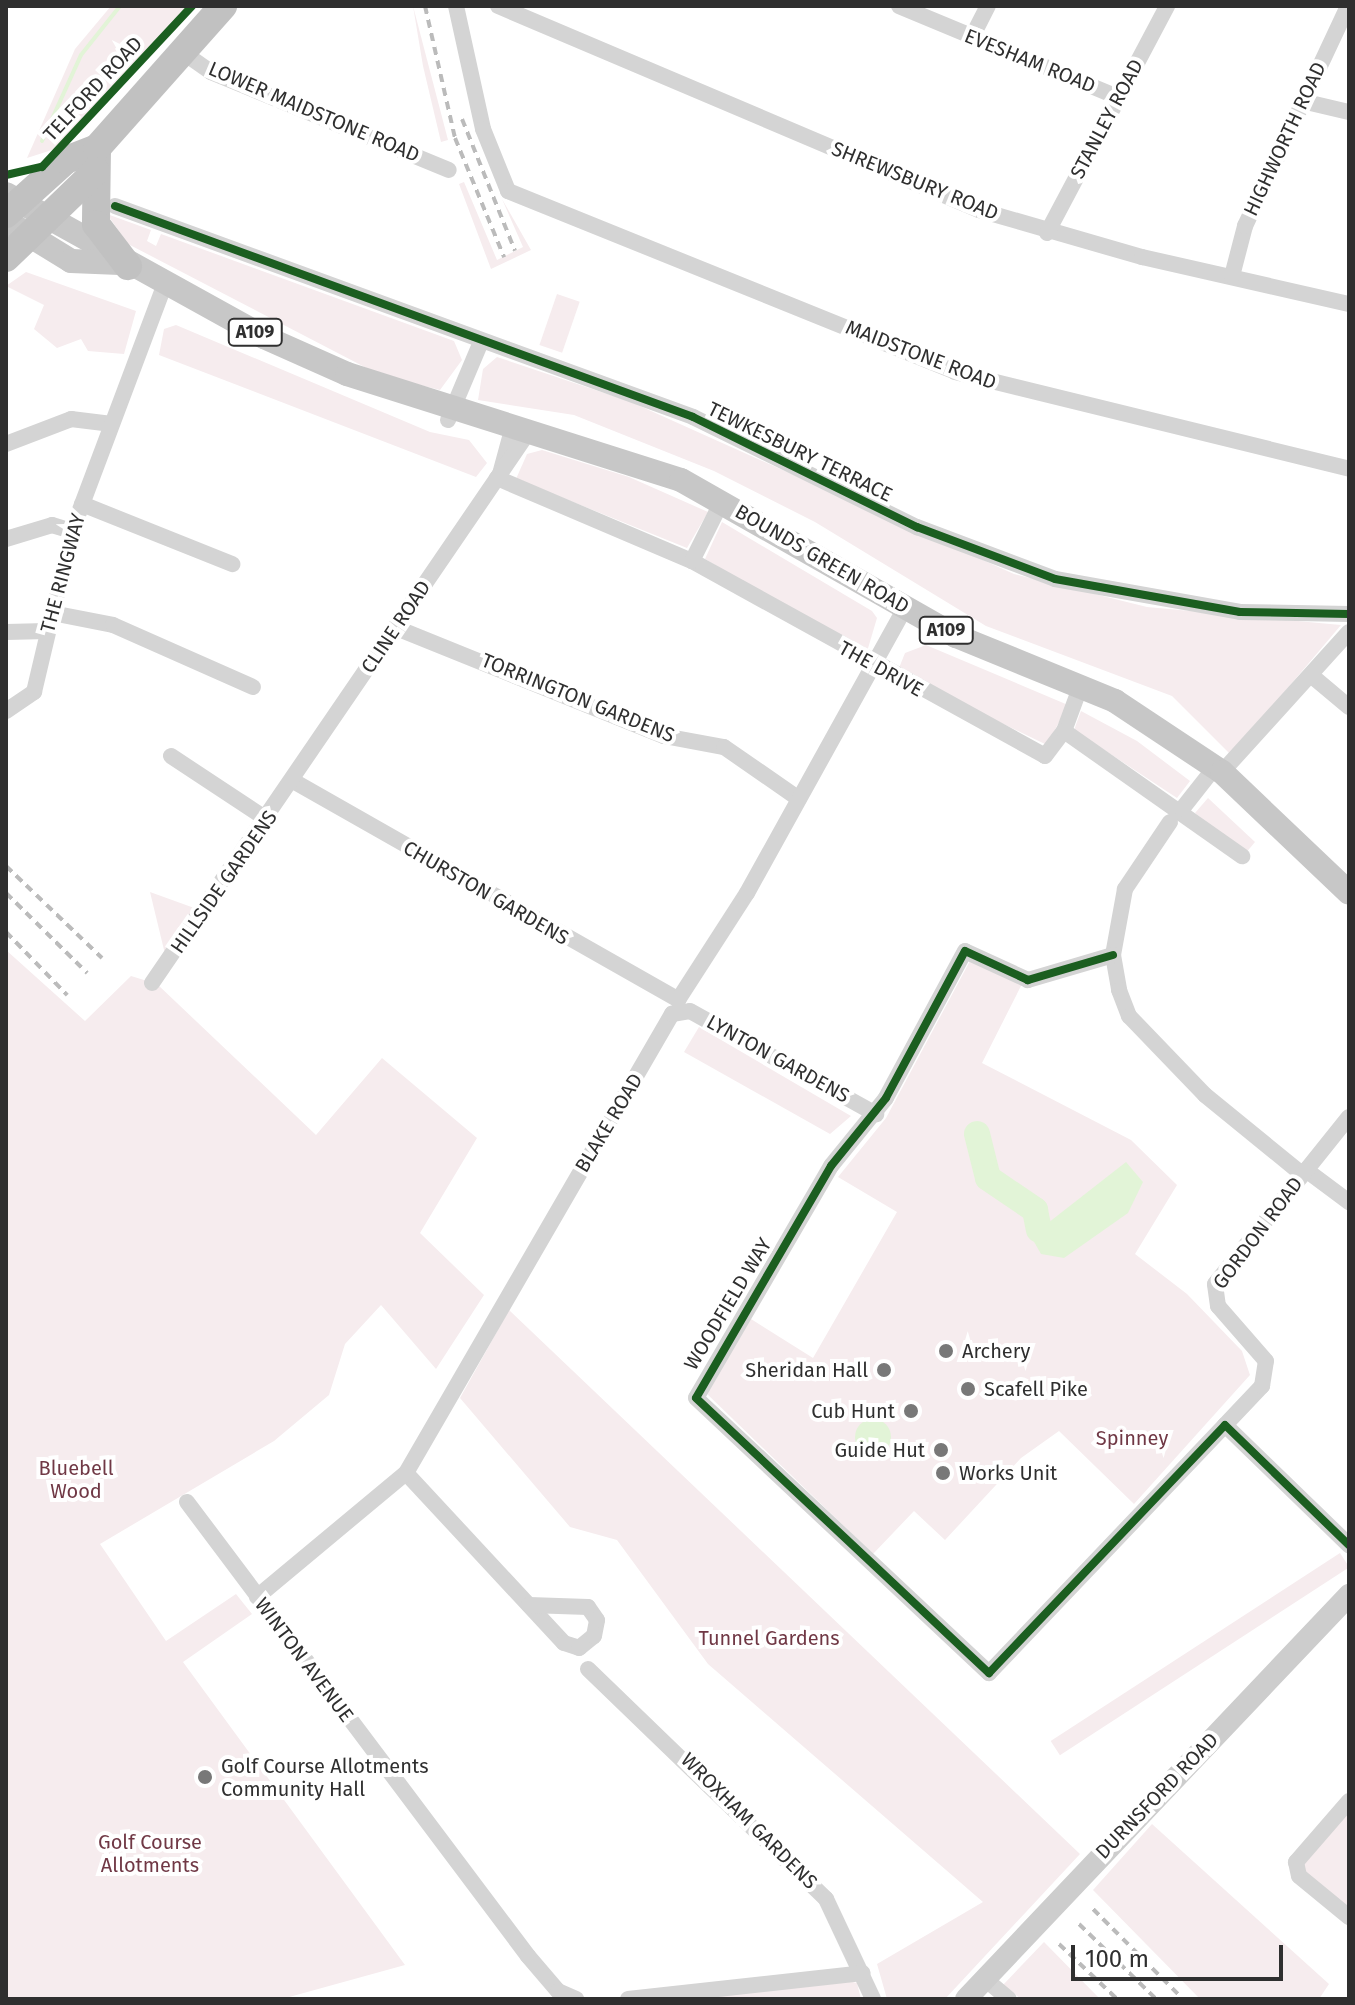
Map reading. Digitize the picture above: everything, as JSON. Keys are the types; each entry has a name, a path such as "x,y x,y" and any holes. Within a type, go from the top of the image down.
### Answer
{"highway":[{"name":"TELFORD ROAD","path":"6,258 19,219 66,160 97,159 181,51 223,6"},
{"path":"97,159 96,224 124,265"}],"main road":[{"name":"BOUNDS GREEN ROAD","path":"19,219 165,284 347,374 377,397 450,413 490,430 517,427 631,461 722,501 905,608 1081,685 1157,723 1219,769 1349,893"},
{"name":"DURNSFORD ROAD","path":"966,1999 1349,1595"}],"street":[{"name":"MAIDSTONE ROAD","path":"456,6 483,129 508,191 955,372 1349,469"},
{"name":"SHREWSBURY ROAD","path":"498,6 1047,233 1349,304"},
{"name":"EVESHAM ROAD","path":"899,6 1118,97"},
{"path":"972,37 988,6"},
{"name":"STANLEY ROAD","path":"1047,233 1167,6"},
{"name":"HIGHWORTH ROAD","path":"1232,276 1245,226 1348,6"},
{"name":"LOWER MAIDSTONE ROAD","path":"181,51 211,72 449,170"},
{"path":"1302,101 1349,112"},
{"name":"TEWKESBURY TERRACE","path":"115,206 693,417 917,527 1055,579 1210,608 1349,614"},
{"name":"THE RINGWAY","path":"6,711 34,692 72,531 165,284"},
{"path":"450,413 481,342"},
{"path":"6,444 71,419 110,424"},
{"name":"CLINE ROAD","path":"295,782 394,627 498,476 517,427"},
{"name":"THE DRIVE","path":"498,476 692,561 870,666 1045,756 1064,731"},
{"path":"692,561 722,501"},
{"path":"82,504 232,564"},
{"path":"6,539 52,525 72,531"},
{"name":"BLAKE ROAD","path":"257,1597 406,1473 799,799 870,666 905,608"},
{"path":"52,613 113,625 253,687"},
{"name":"TORRINGTON GARDENS","path":"394,627 664,736 724,747 799,799"},
{"path":"6,632 47,631"},
{"path":"1349,632 1312,676 1176,816 1125,889 1113,955 1129,1016 1205,1095 1304,1172 1349,1202"},
{"path":"1312,676 1349,707"},
{"path":"1081,685 1064,731 1176,816 1242,856"},
{"path":"171,756 268,820"},
{"name":"HILLSIDE GARDENS","path":"152,983 295,782"},
{"name":"CHURSTON GARDENS","path":"295,782 678,1005"},
{"name":"WOODFIELD WAY","path":"1113,955 1028,980 965,951 876,1114 831,1166 696,1398 979,1670 998,1671 1225,1425"},
{"name":"LYNTON GARDENS","path":"678,1005 876,1114"},
{"name":"GORDON ROAD","path":"1225,1425 1262,1386 1266,1361 1212,1295 1349,1117"},
{"path":"1225,1425 1349,1545"},
{"path":"406,1473 529,1605"},
{"name":"WINTON AVENUE","path":"187,1502 528,1956 558,1991 576,1999"},
{"name":"WROXHAM GARDENS","path":"588,1669 826,1899 873,1999"},
{"path":"1349,1801 1296,1862 1299,1876 1349,1917"},
{"path":"628,1999 863,1973"},
{"path":"985,1979 1009,1999"}],"green space":[{"path":"111,6 187,6 55,149 27,158 75,49"},
{"path":"413,6 448,140 441,142 423,66"},
{"path":"464,182 497,260 523,247 502,199 531,250 491,269 459,184"},
{"path":"107,214 151,230 147,241 156,246 161,234 454,341 462,360 440,390 380,375 128,244"},
{"path":"26,272 136,311 124,354 88,351 81,339 57,348 34,329 44,305 6,286"},
{"path":"557,294 580,302 562,353 539,345"},
{"path":"176,325 430,432 469,440 487,463 476,477 159,355 164,329"},
{"path":"497,357 631,402 1014,574 1147,607 1341,625 1231,755 1172,696 986,626 815,522 714,471 574,415 478,400 483,369"},
{"path":"542,450 629,477 708,512 687,548 516,479 527,454"},
{"path":"722,522 872,611 877,618 866,655 705,559"},
{"path":"926,645 1068,705 1047,745 897,673 905,653"},
{"path":"1081,711 1137,741 1190,781 1177,798 1074,730"},
{"path":"1208,798 1255,842 1245,854 1195,813"},
{"path":"150,892 197,909 165,954"},
{"path":"6,950 85,1021 131,976 157,984 316,1135 382,1058 477,1138 420,1233 484,1295 436,1369 381,1305 345,1344 329,1395 274,1441 100,1544 166,1641 236,1594 252,1614 183,1662 405,1965 282,1999 6,1999"},
{"name":"Spinney","path":"971,959 1022,984 982,1063 1131,1140 1177,1185 1135,1254 1187,1294 1242,1351 1250,1375 1134,1504 1059,1431 1021,1458 945,1540 914,1511 873,1554 705,1392 751,1319 813,1358 897,1212 838,1177 886,1118"},
{"path":"699,1027 851,1116 830,1134 684,1052"},
{"name":"Tunnel Gardens","path":"509,1310 1080,1854 945,1999 887,1999 877,1964 983,1902 708,1664 617,1540 570,1527 460,1398"},
{"path":"1340,1553 1349,1567 1060,1755 1051,1741"},
{"path":"1349,1806 1349,1912 1302,1872 1303,1853"},
{"path":"1152,1824 1329,1984 1319,1999 1200,1999 1093,1890"},
{"path":"1044,1942 1100,1999 1021,1999 1003,1985"},
{"path":"848,1981 857,1983 861,1999 640,1999"}],"shaded area":[{"path":"1126,1162 1143,1182 1128,1213 1064,1258 1041,1254 1033,1240 1039,1230"},
{"path":"873,1419 886,1424 891,1437 886,1450 873,1455 860,1450 855,1437 860,1424"}],"waterway":[{"path":"42,141 81,55 120,6"},
{"path":"977,1134 988,1178 1035,1210 1039,1230"}],"railway":[{"path":"425,6 455,138 504,257"},
{"path":"462,119 515,251"},
{"path":"6,866 102,958"},
{"path":"6,893 87,973"},
{"path":"6,932 67,995"},
{"path":"1093,1909 1183,1999"},
{"path":"1079,1924 1156,1999"},
{"path":"1059,1944 1117,1999"}],"cycle path":[{"path":"6,175 42,167 192,6"},
{"path":"115,206 693,417 917,527 1055,579 1240,612 1349,614"},
{"path":"1113,955 1028,980 965,951 886,1098 831,1166 696,1398 989,1673 1225,1425 1349,1545"}],"place":[{"name":"Archery","path":"946,1351"},
{"name":"Sheridan Hall","path":"884,1370"},
{"name":"Scafell Pike","path":"968,1389"},
{"name":"Cub Hunt","path":"911,1411"},
{"name":"Guide Hut","path":"941,1450"},
{"name":"Works Unit","path":"943,1473"},
{"name":"Golf Course Allotments Community Hall","path":"205,1777"}],"park label":[{"name":"Bluebell Wood","path":"76,1480"},
{"name":"Golf Course Allotments","path":"150,1854"}]}
